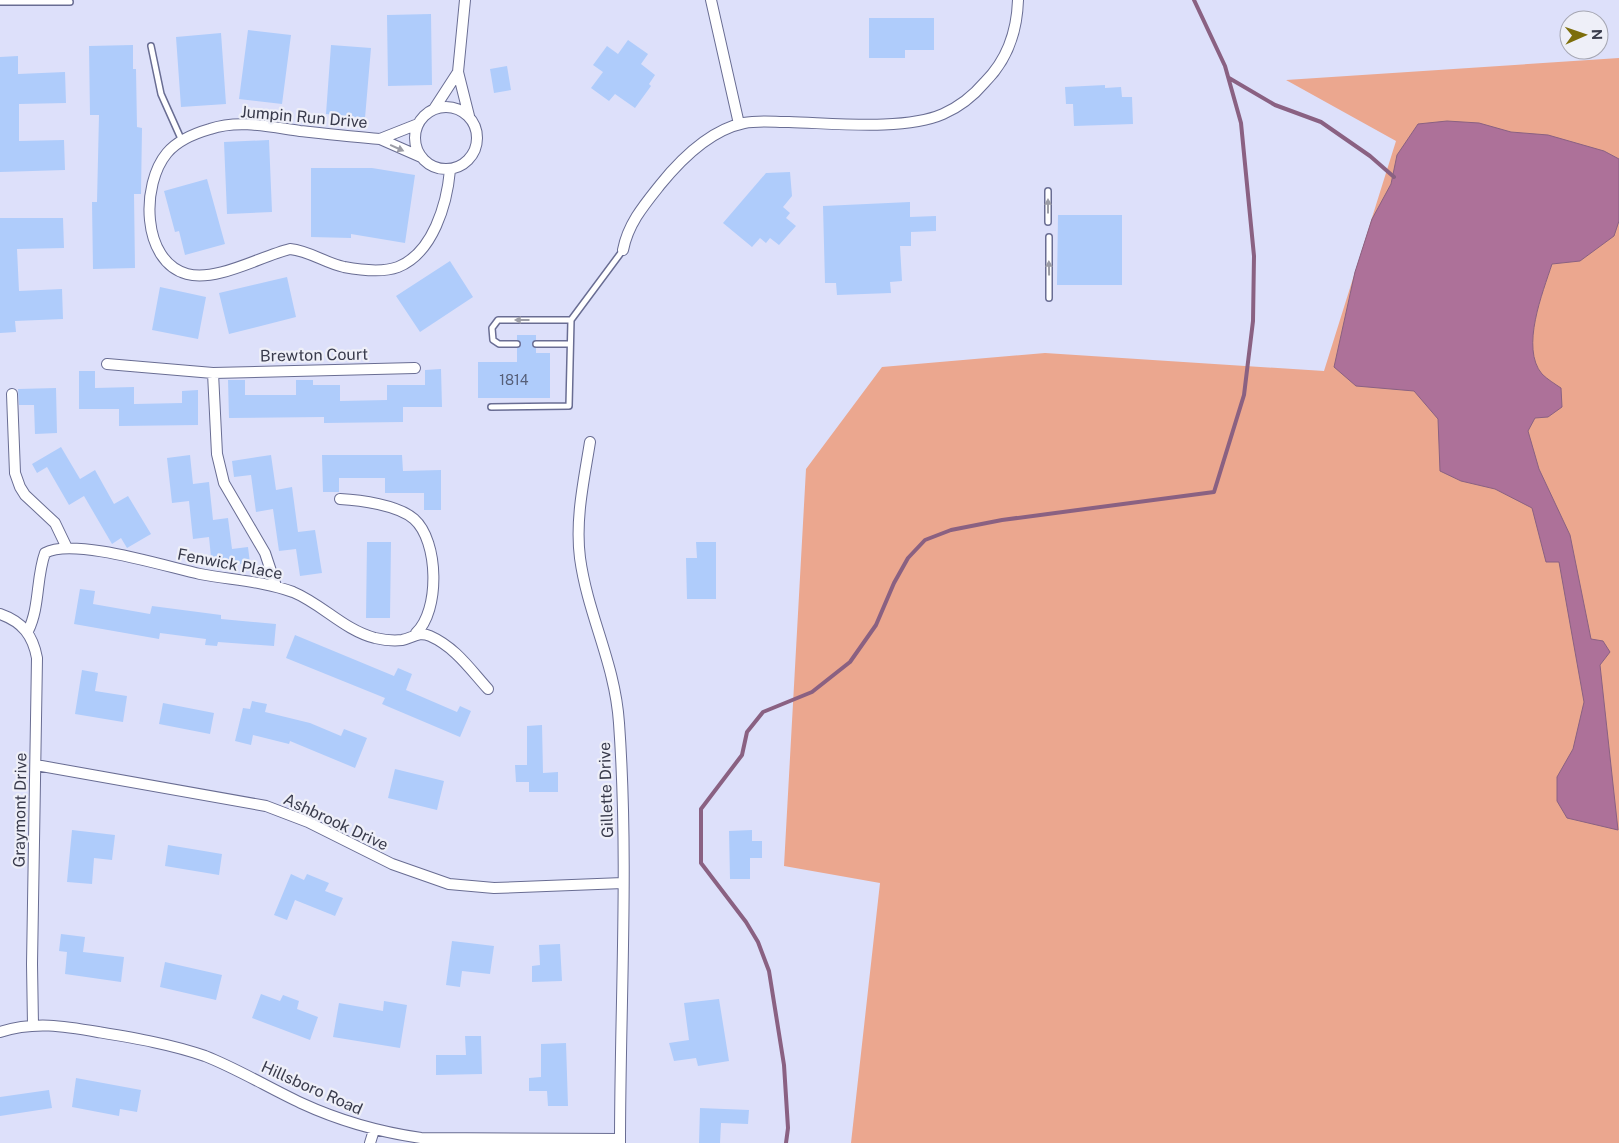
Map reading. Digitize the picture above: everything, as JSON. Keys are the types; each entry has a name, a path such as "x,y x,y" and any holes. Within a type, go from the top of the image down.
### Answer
{"street":[{"name":"Jumpin Run Drive","path":"450,170 444,204 430,235 413,258 396,268 376,270 344,267 301,250 290,249 216,273 187,274 171,265 158,247 149,209 149,192 156,171 168,151 182,141 211,128 249,125 380,139 421,157 434,167 450,170 466,163 475,150 478,134 469,116 458,72 465,0"},
{"path":"710,0 739,124"},
{"path":"623,250 626,233 643,207 671,171 701,144 739,124 752,122 881,123 914,121 945,114 978,90 993,74 1005,56 1013,35 1018,0"},
{"name":"Jumpin Run Drive","path":"380,139 418,124 434,109 458,72"},
{"path":"434,109 451,107 459,109 469,116"},
{"path":"418,124 415,142 421,157"},
{"name":"Brewton Court","path":"107,364 213,372 415,368"},
{"path":"213,372 217,454 224,482 265,553 276,586"},
{"path":"12,394 16,473 20,487 55,523 67,548"},
{"name":"Gillette Drive","path":"590,442 578,534 586,590 616,691 624,804 620,1141"},
{"path":"340,499 368,502 405,514 413,518 424,534 432,560 433,586 431,604 424,624 416,633"},
{"name":"Fenwick Place","path":"28,632 34,619 40,572 45,552 53,548 67,548 125,556 179,570 276,586 308,599 340,621 374,638 404,639 416,633"},
{"path":"0,614 17,622 28,632"},
{"name":"Graymont Drive","path":"28,632 34,643 37,658 32,964 33,1024"},
{"path":"416,633 427,635 443,642 458,655 488,690"},
{"name":"Ashbrook Drive","path":"36,766 266,806 308,822 392,864 449,884 494,888 623,883"},
{"name":"Hillsboro Road","path":"0,1032 33,1024 57,1025 131,1038 205,1056 302,1103 345,1121 374,1130 421,1138 620,1141"},
{"path":"370,1143 374,1130"}],"lane":[{"path":"0,2 70,2"},
{"path":"151,46 161,94 182,141"},
{"path":"1048,191 1048,222"},
{"path":"1048,237 1049,298"},
{"path":"491,407 569,406 571,320 623,250"},
{"path":"517,344 498,344 492,340 492,328 498,320 571,320"},
{"path":"536,344 569,344"}],"shaded area":[{"path":"1619,58 1619,1143 851,1143 880,883 784,866 806,469 882,367 1045,353 1324,371 1396,141 1286,80"},
{"path":"1447,121 1479,123 1511,132 1548,135 1604,151 1619,159 1619,221 1614,236 1580,261 1552,264 1535,320 1533,350 1536,363 1542,374 1561,388 1562,407 1548,417 1535,418 1528,431 1539,469 1570,535 1591,639 1603,641 1610,652 1600,665 1618,830 1567,818 1557,801 1557,777 1573,749 1584,702 1559,562 1546,562 1532,508 1495,489 1461,481 1440,471 1438,419 1414,391 1356,386 1334,367 1355,272 1372,219 1391,184 1397,155 1418,124"}],"building":[{"path":"431,14 432,85 388,86 387,15"},
{"path":"869,18 934,18 934,50 905,50 905,58 869,58"},
{"path":"248,30 291,35 282,104 239,99"},
{"path":"221,33 226,104 181,107 176,37"},
{"path":"628,40 648,54 641,64 655,75 649,84 651,86 635,108 615,94 609,101 591,88 603,72 593,65 607,46 618,54"},
{"path":"133,45 133,69 136,69 137,127 142,128 141,194 134,194 135,268 93,269 92,202 97,202 99,115 90,115 89,46"},
{"path":"331,45 371,48 365,118 326,114"},
{"path":"18,56 18,74 65,72 66,103 19,104 19,141 64,140 65,170 0,172 0,57"},
{"path":"507,66 511,90 494,93 490,69"},
{"path":"1105,85 1105,88 1121,87 1122,97 1132,97 1133,124 1074,126 1073,104 1066,104 1065,87"},
{"path":"269,140 272,212 227,214 224,142"},
{"path":"311,168 372,168 415,175 405,243 351,234 351,238 311,237"},
{"path":"790,172 792,196 783,207 790,213 786,218 796,226 779,245 770,238 766,243 760,238 752,247 723,223 766,173"},
{"path":"207,179 225,244 185,255 179,231 175,232 164,191"},
{"path":"910,202 910,217 936,216 936,231 911,232 911,246 900,246 902,281 890,282 891,293 837,295 836,283 825,283 823,206"},
{"path":"1058,215 1122,215 1122,285 1057,285"},
{"path":"0,218 63,218 64,248 17,249 19,291 62,289 63,319 15,321 16,332 0,333"},
{"path":"450,261 473,297 420,332 396,296"},
{"path":"287,277 296,317 229,334 219,293"},
{"path":"160,287 206,297 198,339 152,330"},
{"path":"517,335 536,335 536,340 532,344 536,348 536,353 550,353 550,398 478,398 478,362 517,362 517,348 521,344 517,340"},
{"path":"441,369 442,407 403,407 403,422 324,423 324,417 229,418 228,380 245,380 245,395 296,395 296,380 313,380 313,385 340,385 340,401 387,400 387,385 425,385 425,370"},
{"path":"79,371 95,371 95,388 134,387 134,404 182,403 182,391 198,390 198,425 119,426 119,409 79,409"},
{"path":"56,388 57,433 35,434 34,405 19,405 18,389"},
{"path":"61,447 80,479 95,470 114,504 128,496 151,534 127,548 121,538 112,544 84,496 69,505 47,467 37,473 32,464"},
{"path":"190,455 193,484 209,482 213,520 228,518 232,549 248,547 250,563 212,567 209,537 193,539 189,501 172,503 167,458"},
{"path":"271,455 276,490 292,487 298,532 315,530 322,573 300,576 296,549 279,551 273,509 256,512 251,475 234,477 232,461"},
{"path":"322,455 402,455 403,471 441,470 441,510 424,510 424,493 385,493 385,478 339,478 339,492 323,492"},
{"path":"367,542 391,542 390,618 366,618"},
{"path":"696,542 716,542 716,599 687,599 686,558 697,558"},
{"path":"80,589 95,591 93,604 150,614 152,606 221,615 221,619 276,624 274,646 218,642 217,646 205,645 206,639 160,633 159,639 74,624"},
{"path":"295,635 394,676 398,668 412,674 406,690 457,712 460,706 471,711 460,737 382,704 385,698 286,658"},
{"path":"82,670 98,673 95,691 127,696 123,722 75,714"},
{"path":"252,701 267,704 265,712 310,723 341,736 344,729 367,738 355,768 290,741 289,744 253,735 251,745 235,741 243,708 250,709"},
{"path":"163,703 214,713 210,734 159,724"},
{"path":"542,725 543,773 558,772 558,792 529,792 529,782 516,782 515,765 527,765 527,726"},
{"path":"395,769 444,781 437,810 388,798"},
{"path":"72,830 115,835 112,860 94,858 92,884 67,882"},
{"path":"752,830 752,841 762,841 762,858 750,858 750,879 730,879 729,831"},
{"path":"168,845 222,854 219,875 165,866"},
{"path":"291,874 304,880 307,874 329,883 325,891 343,898 335,916 295,900 287,920 274,915"},
{"path":"61,934 85,937 83,952 124,957 121,982 65,974 67,952 59,951"},
{"path":"452,941 494,946 490,974 462,971 460,987 446,985"},
{"path":"560,944 562,981 532,982 532,966 540,965 539,945"},
{"path":"165,962 222,975 216,1000 160,987"},
{"path":"261,994 280,1001 283,995 299,1001 297,1009 318,1017 310,1040 252,1018"},
{"path":"719,999 729,1061 698,1066 696,1058 674,1061 669,1043 689,1040 684,1003"},
{"path":"384,1001 407,1005 400,1048 333,1037 339,1003 383,1011"},
{"path":"465,1036 481,1036 482,1074 436,1075 436,1055 466,1055"},
{"path":"566,1043 568,1106 548,1106 547,1091 529,1091 529,1078 541,1077 541,1044"},
{"path":"76,1078 141,1090 137,1112 120,1109 119,1116 72,1107"},
{"path":"49,1090 52,1108 0,1116 0,1097"},
{"path":"700,1108 749,1110 748,1124 721,1123 720,1143 699,1143"}],"waterway":[{"path":"786,1143 788,1128 784,1065 769,971 758,942 746,922 701,863 701,809 742,755 747,732 763,712 812,692 850,662 876,625 894,583 908,558 925,540 951,530 1002,520 1214,492 1244,395 1253,321 1254,256 1241,123 1225,66 1194,0"},
{"path":"1229,78 1275,105 1321,122 1370,156 1394,177"}]}
